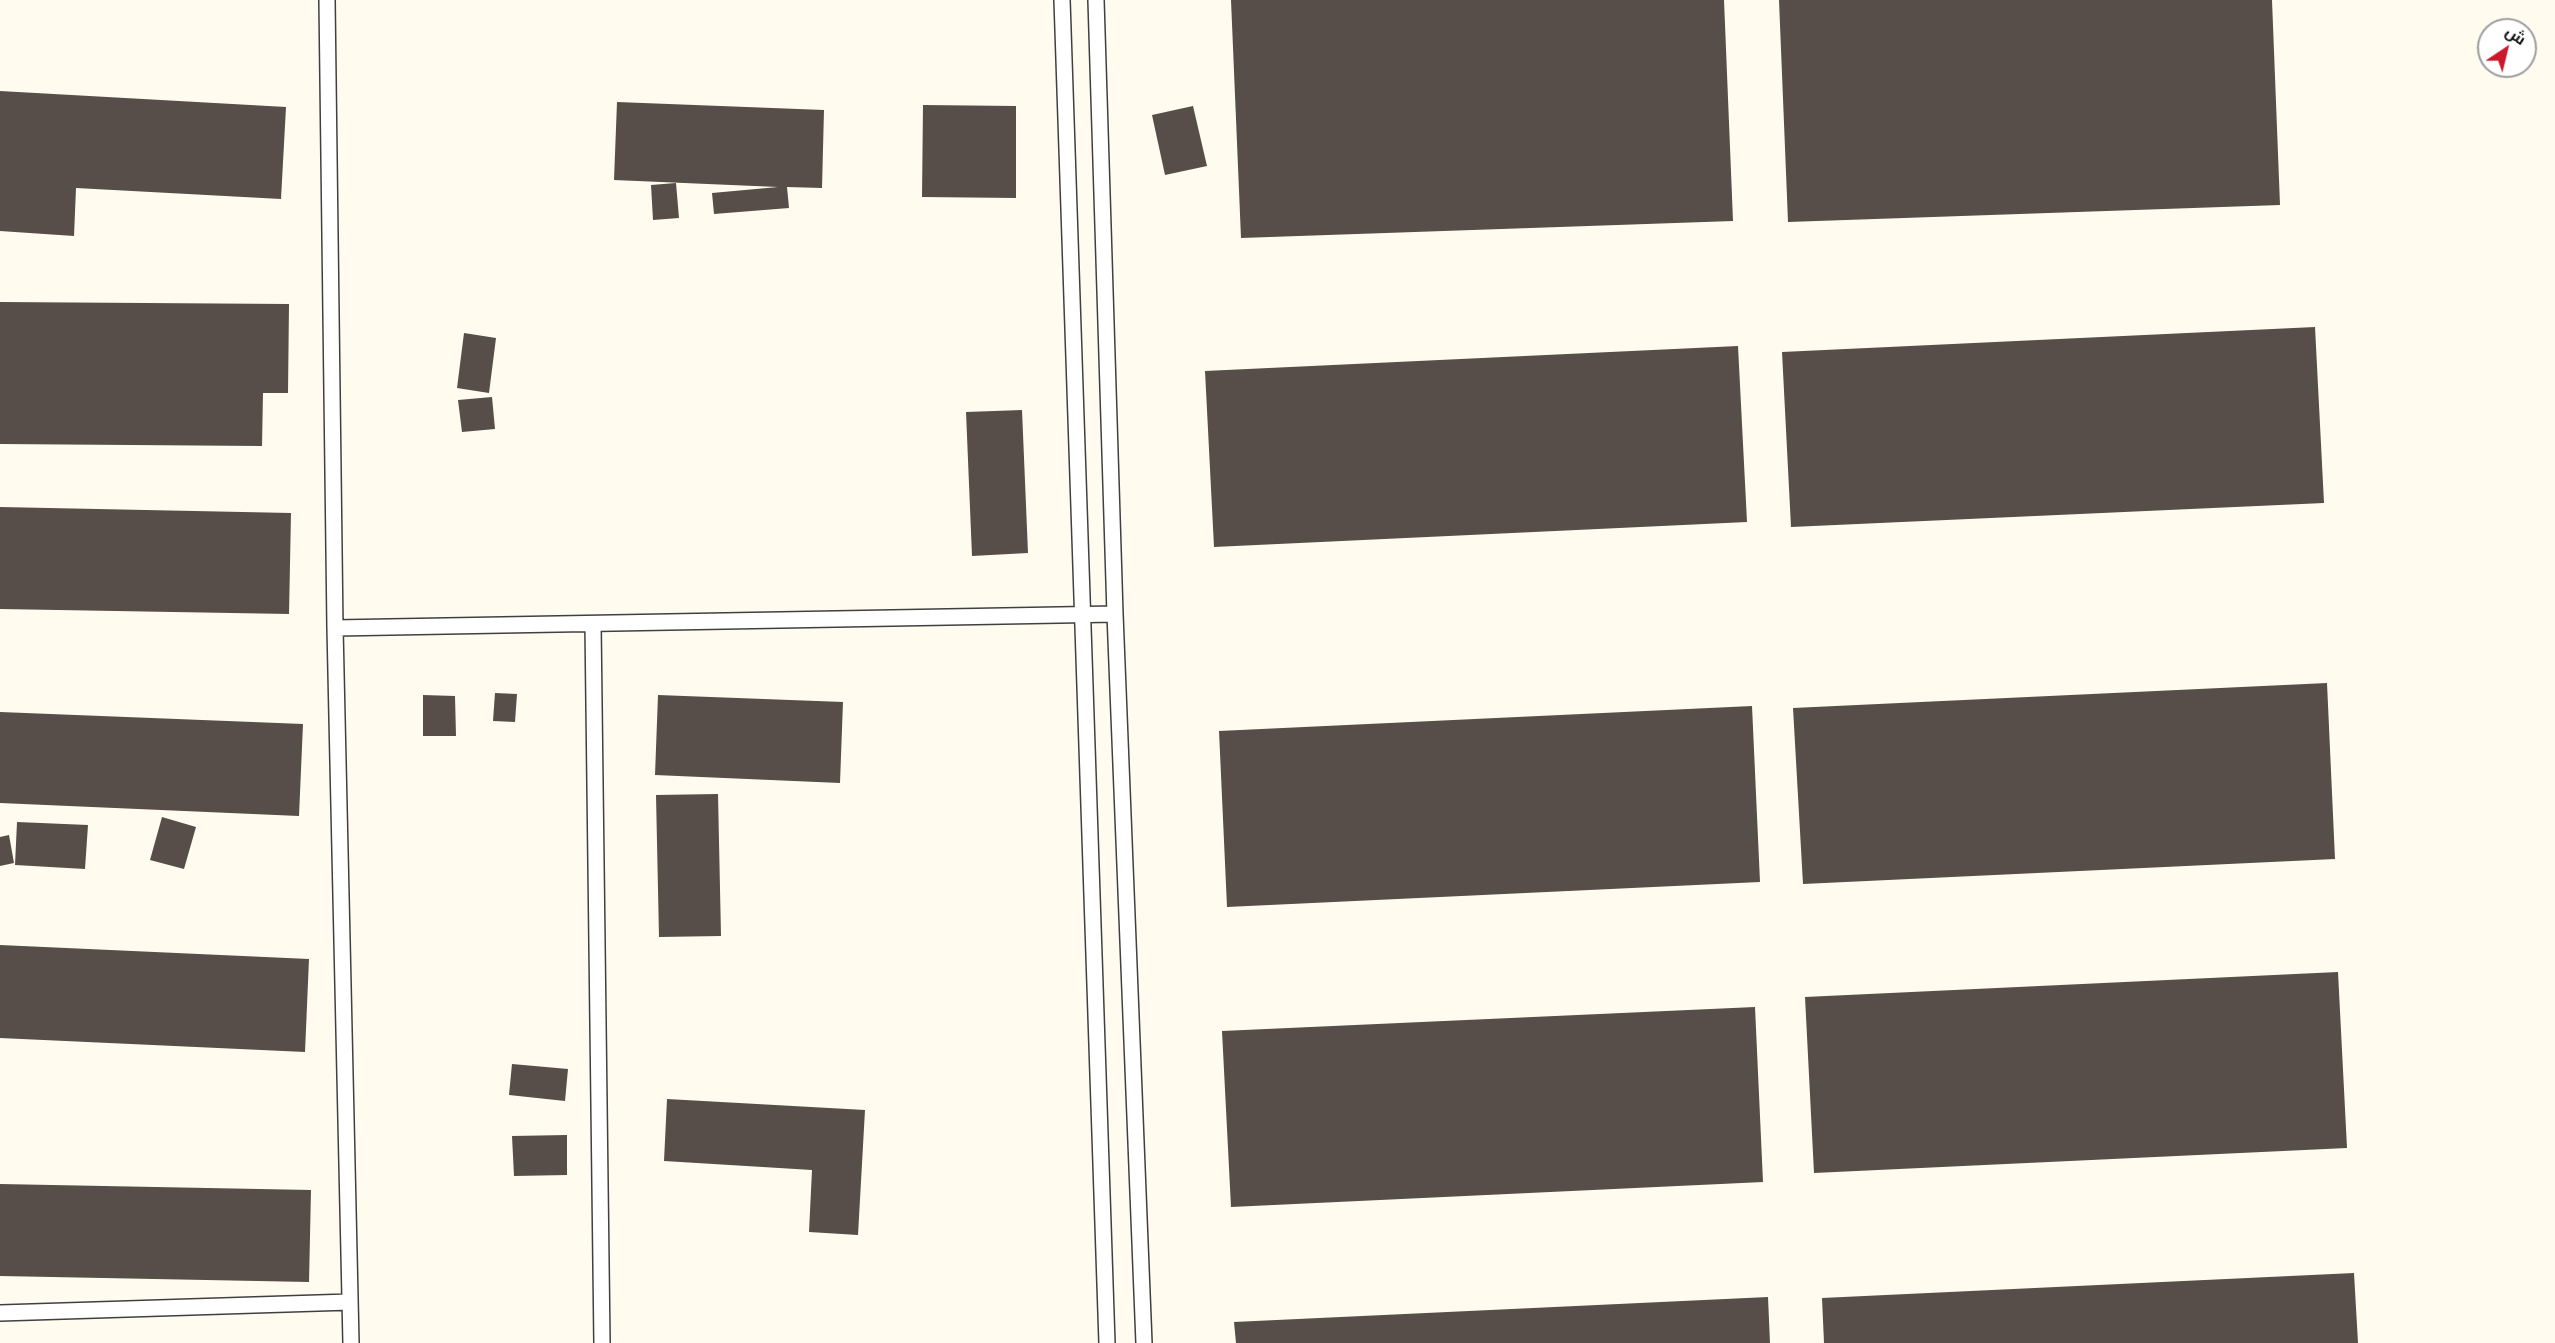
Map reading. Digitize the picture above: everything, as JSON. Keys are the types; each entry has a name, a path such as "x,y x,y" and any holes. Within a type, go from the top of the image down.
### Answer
{"lane":[{"path":"327,0 335,628 351,1343"},
{"path":"1062,0 1107,1343"},
{"path":"1096,0 1115,614 1144,1343"},
{"path":"335,628 1115,614"},
{"path":"593,624 602,1343"},
{"path":"0,1314 350,1302"}],"building":[{"path":"1231,0 1724,0 1733,221 1241,238"},
{"path":"1779,0 2272,0 2280,205 1788,222"},
{"path":"0,91 286,107 281,199 76,188 74,236 0,231"},
{"path":"617,102 824,110 822,188 787,187 789,208 714,214 712,193 778,187 614,180"},
{"path":"923,105 1016,106 1016,198 922,197"},
{"path":"1193,106 1207,166 1165,175 1152,115"},
{"path":"676,183 679,218 653,220 651,185"},
{"path":"0,302 289,304 288,393 263,393 262,446 0,444"},
{"path":"2315,327 2324,503 1791,527 1782,352"},
{"path":"464,333 496,338 489,393 457,388"},
{"path":"1738,346 1747,522 1214,547 1205,371"},
{"path":"492,397 495,429 462,432 458,400"},
{"path":"1022,410 1028,553 972,556 966,412"},
{"path":"0,507 291,513 289,614 0,609"},
{"path":"2327,683 2335,859 1803,884 1793,708"},
{"path":"495,693 517,694 515,722 493,721"},
{"path":"423,695 455,696 456,736 423,736"},
{"path":"658,695 843,702 840,783 655,775"},
{"path":"1752,706 1760,882 1227,907 1219,731"},
{"path":"0,712 303,724 299,816 0,803"},
{"path":"718,794 721,936 659,937 656,795"},
{"path":"162,817 196,827 184,869 150,860"},
{"path":"17,822 88,825 85,869 15,865"},
{"path":"9,835 14,863 0,866 0,837"},
{"path":"0,945 309,959 305,1052 0,1038"},
{"path":"2338,972 2347,1148 1814,1173 1805,997"},
{"path":"1755,1007 1763,1182 1231,1207 1222,1031"},
{"path":"512,1064 568,1069 565,1101 509,1095"},
{"path":"667,1099 865,1110 858,1235 809,1232 812,1170 664,1161"},
{"path":"567,1135 567,1175 514,1176 512,1136"},
{"path":"0,1184 311,1190 309,1282 0,1276"},
{"path":"2354,1273 2358,1343 1824,1343 1822,1298"},
{"path":"1768,1297 1770,1343 1236,1343 1234,1322"}]}
